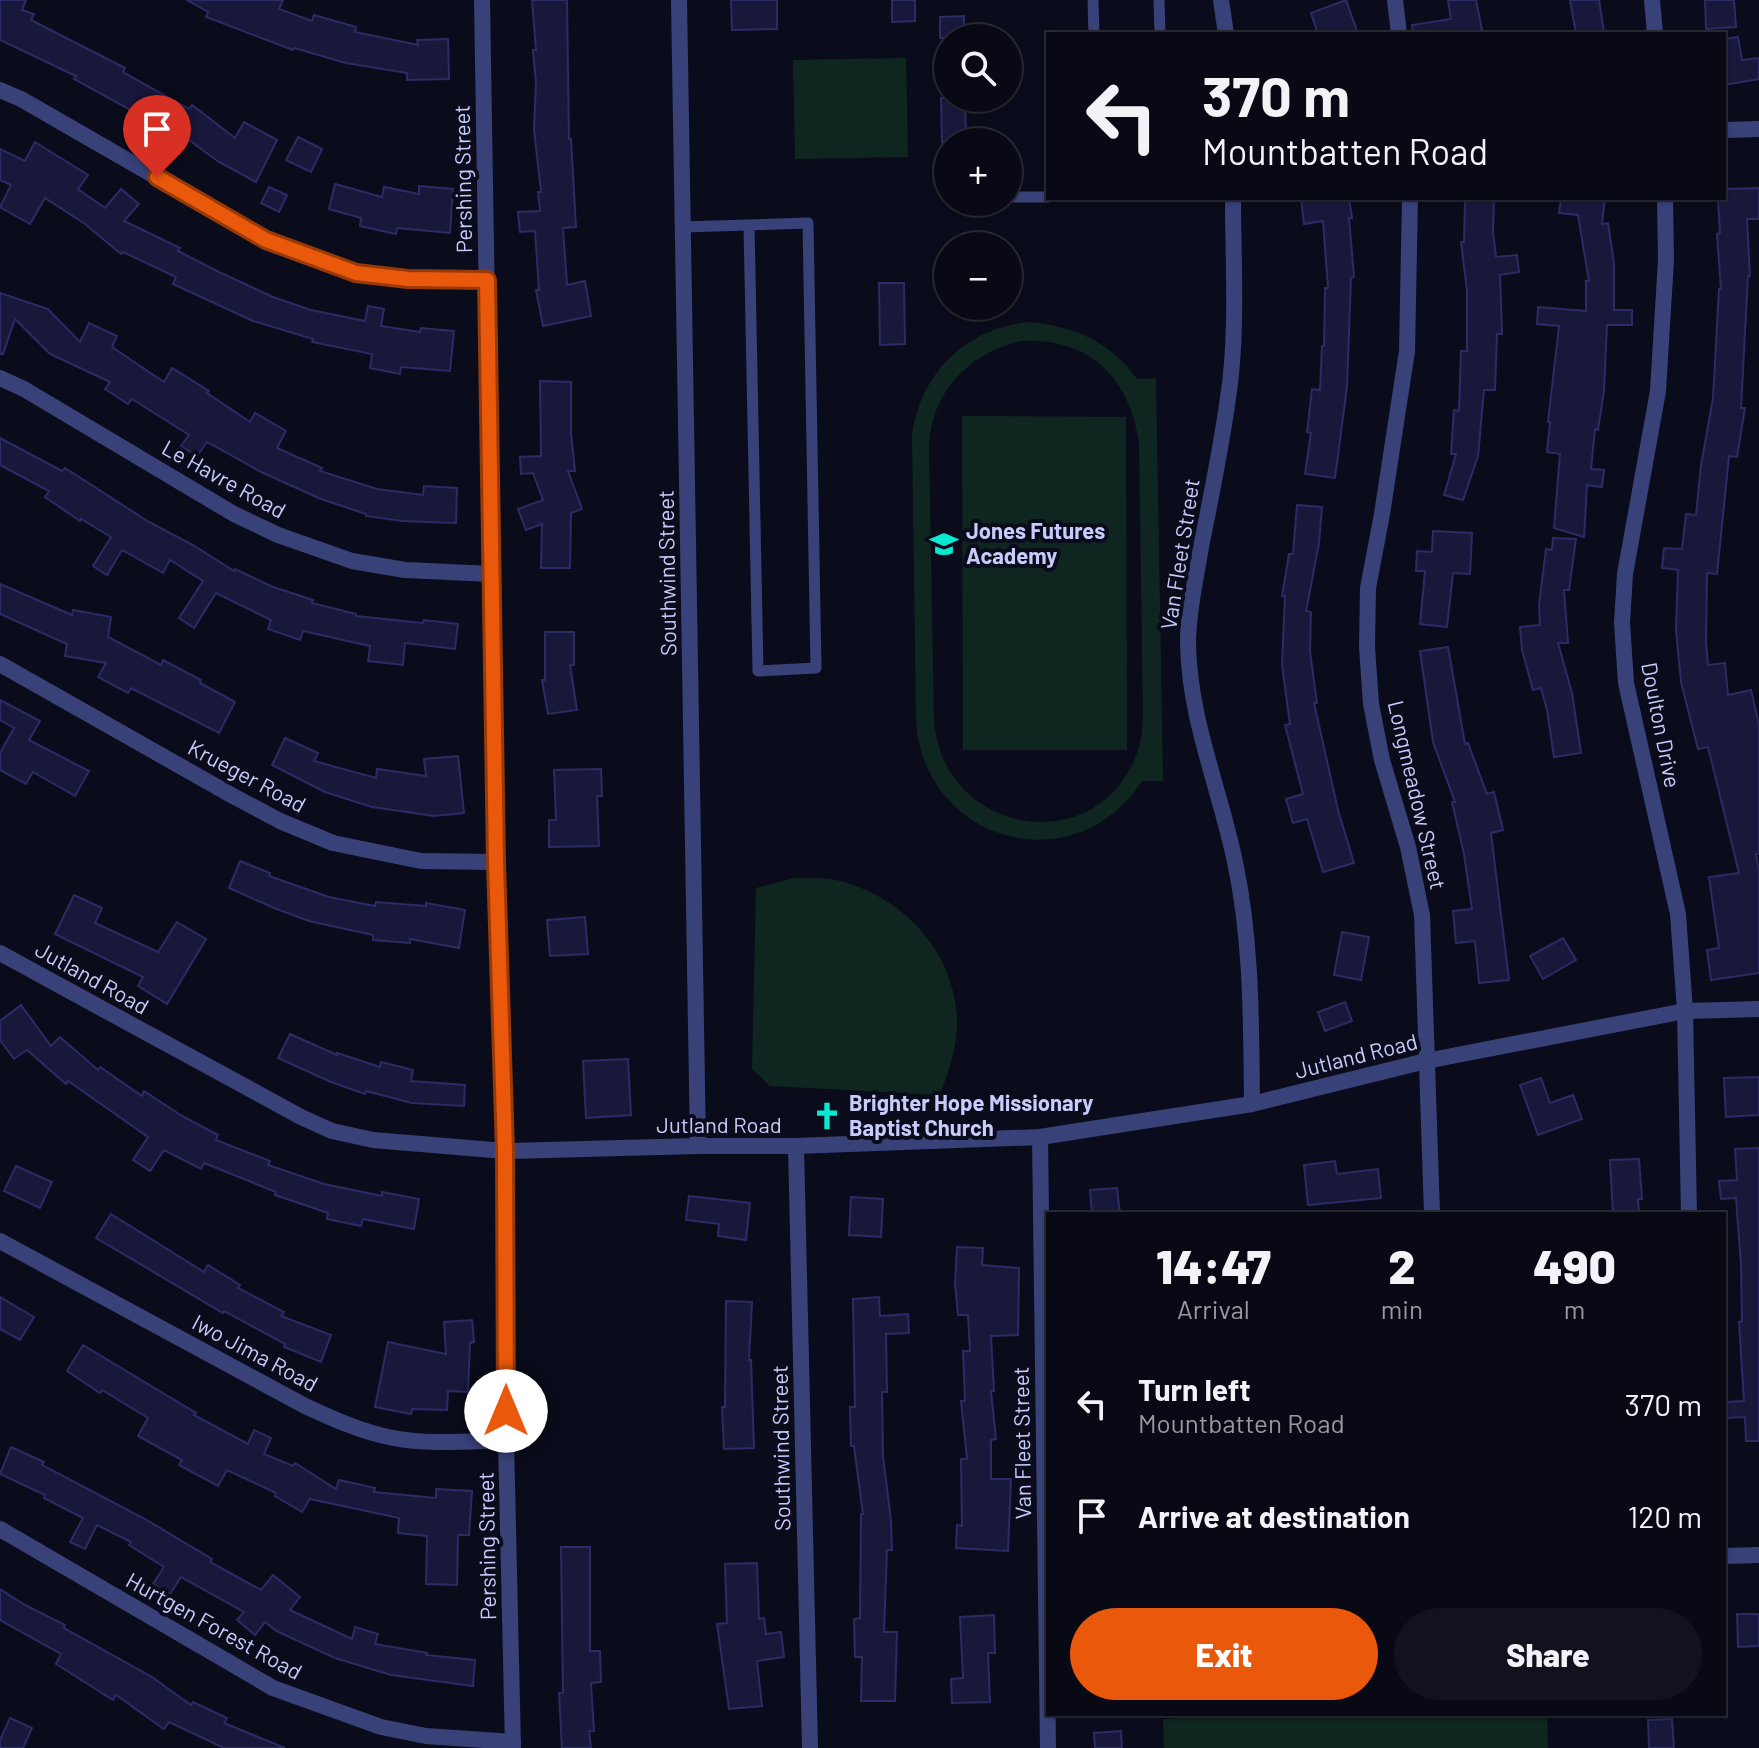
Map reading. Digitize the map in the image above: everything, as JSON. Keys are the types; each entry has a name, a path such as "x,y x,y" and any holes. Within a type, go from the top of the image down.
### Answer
{"street":[{"name":"Pershing Street","path":"482,0 496,862 505,1151 506,1440 513,1745"},
{"name":"Southwind Street","path":"679,0 698,1146"},
{"path":"1221,0 1226,32"},
{"path":"1395,0 1399,32"},
{"path":"1652,0 1655,32"},
{"path":"0,90 21,99 266,240 356,273 408,279 487,280"},
{"path":"1726,130 1759,129"},
{"name":"Van Fleet Street","path":"1233,200 1233,320 1229,394 1191,606 1188,643 1191,684 1201,734 1235,860 1245,915 1250,973 1252,1104"},
{"name":"Longmeadow Street","path":"1410,200 1407,351 1368,588 1367,647 1371,704 1382,760 1408,847 1422,915 1432,1212"},
{"name":"Doulton Drive","path":"1665,200 1666,260 1658,391 1625,574 1622,623 1626,683 1678,914 1685,1011 1689,1212"},
{"name":"Le Havre Road","path":"0,378 24,389 234,514 278,535 352,561 405,570 492,574"},
{"name":"Krueger Road","path":"0,664 233,796 319,837 379,854 421,861 496,862"},
{"name":"Jutland Road","path":"0,953 332,1131 373,1140 505,1151 796,1146 1040,1137 1252,1104 1426,1061 1685,1011 1759,1009"},
{"name":"Van Fleet Street","path":"1040,1137 1046,1508"},
{"name":"Southwind Street","path":"796,1146 810,1748"},
{"name":"Iwo Jima Road","path":"0,1241 345,1425 394,1438 433,1442 506,1440"},
{"name":"Hurtgen Forest Road","path":"0,1529 273,1688 381,1727 426,1736 513,1745"},
{"path":"1726,1556 1759,1555"},
{"name":"Van Fleet Street","path":"1048,1716 1048,1748"}],"lane":[{"path":"1093,0 1094,32"},
{"path":"1159,0 1160,32"},
{"path":"1022,197 1046,197"},
{"path":"683,227 808,223 816,668 758,671 749,225"}],"green space":[{"path":"906,58 908,157 795,159 793,60"},
{"path":"1030,322 1077,332 1115,355 1137,379 1156,378 1163,781 1142,781 1113,813 1079,833 1042,840 1005,835 971,819 943,794 924,760 916,717 912,435 917,412 936,373 950,357 986,333","holes":["1021,341 1067,346 1086,354 1102,366 1116,381 1134,420 1139,443 1143,717 1139,748 1117,788 1090,810 1058,821 1024,821 992,810 964,789 944,760 934,721 929,446 937,408 945,392 969,365 1002,347"]},
{"path":"962,416 1126,417 1127,750 963,750"},
{"path":"793,878 836,880 860,887 902,912 934,948 946,969 957,1017 950,1067 940,1095 770,1086 752,1069 756,888"},
{"path":"1234,1716 1547,1716 1548,1748 1164,1748 1163,1719"}],"building":[{"path":"0,0 26,0 22,10 34,14 31,20 125,68 123,72 189,109 192,105 235,138 244,122 277,140 256,182 219,162 186,138 74,79 76,76 0,40"},
{"path":"187,0 283,0 279,9 312,21 314,15 356,27 355,32 418,45 417,40 448,39 449,79 407,80 407,73 293,50 206,17 208,12"},
{"path":"532,0 567,0 569,139 576,227 563,228 567,285 585,281 591,316 543,326 536,290 539,290 535,231 520,232 518,212 540,211 534,129 536,83 533,50 536,50"},
{"path":"731,0 777,0 777,29 732,30"},
{"path":"892,0 915,0 915,21 892,22"},
{"path":"1346,0 1357,32 1317,32 1311,13"},
{"path":"1448,0 1476,0 1482,30 1413,32 1412,25 1451,19"},
{"path":"1570,0 1599,0 1604,32 1576,32"},
{"path":"1705,0 1734,0 1736,27 1706,29"},
{"path":"964,16 964,24 940,24 940,17"},
{"path":"1738,37 1742,60 1759,58 1759,79 1726,85 1726,39"},
{"path":"941,112 965,112 966,128 942,128"},
{"path":"298,137 322,149 311,172 286,160"},
{"path":"35,142 88,175 78,189 105,208 121,189 139,204 124,221 273,297 311,310 365,321 368,306 384,309 381,326 420,332 421,328 454,331 450,371 401,367 400,374 370,368 372,354 312,342 313,339 253,321 173,284 176,277 123,252 121,254 85,224 45,198 30,224 0,207 11,185 0,180 0,149 25,161"},
{"path":"335,184 382,197 384,187 419,194 419,186 453,189 450,233 397,228 396,234 360,226 361,218 329,209"},
{"path":"269,187 287,195 279,212 261,203"},
{"path":"1759,188 1759,219 1747,219 1750,276 1741,408 1745,408 1737,457 1729,456 1717,574 1707,573 1706,642 1708,665 1725,663 1728,695 1751,690 1759,725 1759,854 1756,854 1759,872 1759,973 1711,980 1707,950 1719,948 1709,877 1739,873 1708,747 1698,749 1681,682 1676,630 1678,570 1662,568 1664,548 1682,549 1686,514 1696,515 1713,399 1721,289 1718,200 1726,200 1726,189"},
{"path":"1301,200 1349,200 1354,277 1351,278 1347,387 1335,478 1305,474 1311,433 1307,432 1312,389 1320,390 1325,288 1328,288 1323,221 1304,224"},
{"path":"1465,200 1494,200 1496,257 1517,255 1519,272 1500,275 1502,334 1497,334 1495,390 1484,390 1478,456 1463,500 1444,495 1456,454 1451,454 1454,410 1459,411 1461,351 1467,351 1467,291 1461,242 1464,242"},
{"path":"1561,200 1605,200 1602,224 1608,223 1614,263 1614,310 1632,310 1632,325 1607,325 1604,391 1598,430 1595,429 1591,469 1604,470 1602,487 1587,485 1584,537 1554,528 1560,454 1547,452 1559,326 1537,324 1538,307 1586,311 1586,281 1589,281 1578,215 1559,213"},
{"path":"879,283 904,283 905,344 880,345"},
{"path":"0,293 48,309 80,342 89,323 117,336 112,347 164,382 172,368 250,422 255,413 286,431 277,448 322,468 320,471 377,489 423,495 424,486 457,488 456,523 366,516 261,472 207,442 197,456 181,446 189,435 132,399 128,404 105,389 110,382 50,354 15,319 3,354 0,354"},
{"path":"540,381 571,382 575,471 568,471 582,509 571,513 570,568 541,568 542,524 526,530 518,509 543,500 533,473 521,474 520,457 541,456"},
{"path":"0,438 62,471 65,468 234,571 313,600 312,603 356,616 458,624 455,649 405,643 403,665 368,661 370,646 303,631 300,640 268,629 271,620 216,593 194,628 179,618 203,581 170,560 163,573 122,550 107,575 93,566 111,537 45,497 49,491 0,465"},
{"path":"1297,505 1322,507 1319,543 1306,611 1311,612 1310,652 1317,703 1314,703 1338,810 1354,863 1323,872 1307,819 1293,823 1286,799 1303,794 1285,725 1290,724 1282,665 1285,596 1282,596 1289,554 1293,554"},
{"path":"1433,531 1472,533 1470,574 1453,573 1447,627 1420,624 1425,571 1416,571 1417,551 1432,552"},
{"path":"1553,538 1576,539 1569,590 1564,590 1568,643 1558,643 1572,693 1581,753 1554,757 1547,710 1541,688 1533,690 1522,650 1520,627 1540,625 1539,605 1546,549 1552,550"},
{"path":"0,584 72,615 73,610 111,617 108,637 161,665 163,660 235,702 219,733 131,688 128,693 98,677 106,663 65,656 67,644 0,614"},
{"path":"545,632 574,632 574,665 570,665 577,710 548,714 542,680 545,680"},
{"path":"1448,647 1465,744 1468,743 1487,794 1494,792 1503,830 1491,833 1509,980 1479,983 1475,941 1456,943 1453,911 1472,909 1452,802 1455,802 1433,742 1420,651"},
{"path":"0,700 40,721 29,740 89,771 75,796 33,772 26,784 0,770 0,753 14,728 0,720"},
{"path":"285,738 318,753 314,761 376,778 377,769 426,776 424,759 458,756 464,813 434,816 372,807 325,792 272,765"},
{"path":"601,769 602,796 597,796 599,846 549,847 549,820 556,820 554,770"},
{"path":"240,861 270,873 269,876 329,897 375,906 376,902 426,906 426,903 465,910 459,948 410,939 410,943 373,940 373,935 309,921 274,908 229,888"},
{"path":"74,895 102,908 95,923 158,952 177,922 206,939 167,1004 138,986 143,977 55,934"},
{"path":"585,917 588,954 550,956 547,920"},
{"path":"1342,932 1369,937 1361,980 1334,975"},
{"path":"1563,938 1576,960 1543,979 1530,956"},
{"path":"1345,1002 1352,1021 1325,1031 1318,1012"},
{"path":"21,1005 51,1046 60,1037 98,1070 100,1067 142,1096 144,1091 218,1135 216,1140 270,1161 268,1165 324,1184 382,1196 382,1192 419,1199 414,1229 363,1219 361,1226 327,1219 328,1213 275,1195 276,1192 204,1163 201,1169 164,1150 150,1171 133,1160 148,1137 68,1081 66,1084 27,1050 14,1059 0,1040 0,1021"},
{"path":"290,1034 337,1055 380,1067 381,1062 413,1070 411,1081 465,1085 464,1106 412,1103 366,1091 365,1094 331,1082 278,1058"},
{"path":"628,1059 631,1115 586,1118 583,1061"},
{"path":"1759,1077 1759,1115 1726,1117 1724,1078"},
{"path":"1541,1078 1550,1103 1573,1095 1582,1119 1538,1135 1520,1085"},
{"path":"1759,1148 1759,1441 1746,1441 1745,1417 1727,1418 1726,1402 1744,1401 1739,1322 1742,1321 1741,1265 1736,1198 1721,1199 1719,1181 1737,1180 1735,1149"},
{"path":"1639,1159 1642,1199 1638,1199 1639,1212 1613,1212 1610,1160"},
{"path":"1335,1161 1337,1174 1378,1169 1381,1198 1308,1205 1304,1165"},
{"path":"16,1166 52,1182 40,1208 4,1191"},
{"path":"1117,1188 1120,1212 1092,1212 1090,1190"},
{"path":"689,1196 750,1203 746,1240 718,1236 719,1224 686,1220"},
{"path":"851,1197 883,1199 881,1237 849,1235"},
{"path":"111,1214 204,1272 208,1265 240,1285 238,1288 284,1312 281,1316 331,1335 321,1362 284,1347 285,1344 223,1313 96,1238"},
{"path":"957,1247 983,1248 982,1265 1019,1268 1018,1335 991,1336 994,1391 991,1391 996,1439 991,1440 991,1479 1011,1479 1008,1551 956,1548 957,1525 962,1526 961,1459 967,1459 961,1401 965,1401 963,1351 970,1351 968,1315 958,1315 955,1283"},
{"path":"0,1297 34,1317 20,1340 0,1329"},
{"path":"879,1297 880,1316 908,1314 909,1333 886,1334 887,1392 882,1392 883,1456 892,1550 887,1550 884,1632 897,1632 895,1701 861,1701 862,1657 855,1657 854,1619 860,1618 863,1514 854,1446 851,1446 850,1407 855,1407 853,1299"},
{"path":"726,1301 752,1302 749,1360 754,1448 724,1449 722,1407 725,1407"},
{"path":"472,1320 474,1342 470,1343 468,1392 448,1391 447,1410 412,1409 411,1414 375,1407 388,1342 446,1354 444,1322"},
{"path":"83,1345 196,1413 194,1415 248,1444 254,1430 271,1438 264,1454 293,1466 295,1463 336,1489 339,1480 375,1488 374,1492 436,1498 436,1489 472,1491 469,1535 458,1535 457,1585 426,1584 427,1536 398,1533 399,1518 310,1499 302,1512 275,1496 276,1493 227,1470 218,1486 179,1465 182,1460 138,1436 148,1418 102,1390 100,1393 67,1371"},
{"path":"11,1447 44,1462 42,1465 145,1519 212,1559 210,1562 261,1590 273,1575 300,1597 290,1610 352,1639 355,1627 378,1634 375,1644 426,1655 475,1660 473,1686 391,1675 335,1658 276,1631 265,1622 255,1635 237,1620 244,1612 181,1577 170,1594 153,1584 164,1567 129,1545 131,1542 97,1525 85,1549 70,1542 83,1518 44,1498 45,1495 0,1474"},
{"path":"561,1547 590,1547 590,1651 600,1651 601,1682 591,1683 594,1731 589,1731 591,1748 562,1748 559,1693 563,1693"},
{"path":"757,1563 759,1619 764,1618 766,1634 781,1632 784,1657 757,1661 762,1706 729,1709 717,1624 727,1623 725,1564"},
{"path":"0,1589 152,1677 191,1705 193,1702 227,1718 224,1723 285,1748 224,1748 169,1722 164,1729 116,1695 113,1700 56,1664 61,1654 0,1620"},
{"path":"1737,1614 1759,1614 1759,1646 1738,1647"},
{"path":"994,1615 995,1653 988,1653 990,1702 952,1703 951,1679 963,1678 960,1617"},
{"path":"10,1718 32,1728 23,1748 0,1748 0,1740"},
{"path":"1672,1719 1674,1748 1649,1748 1648,1720"},
{"path":"1121,1731 1122,1748 1095,1748 1094,1733"}],"place":[{"name":"Jones Futures Academy","path":"944,544"},
{"name":"Brighter Hope Missionary Baptist Church","path":"827,1116"}],"route":[{"path":"157,177 266,240 356,273 408,279 487,280 496,862 505,1151 506,1411"}]}
